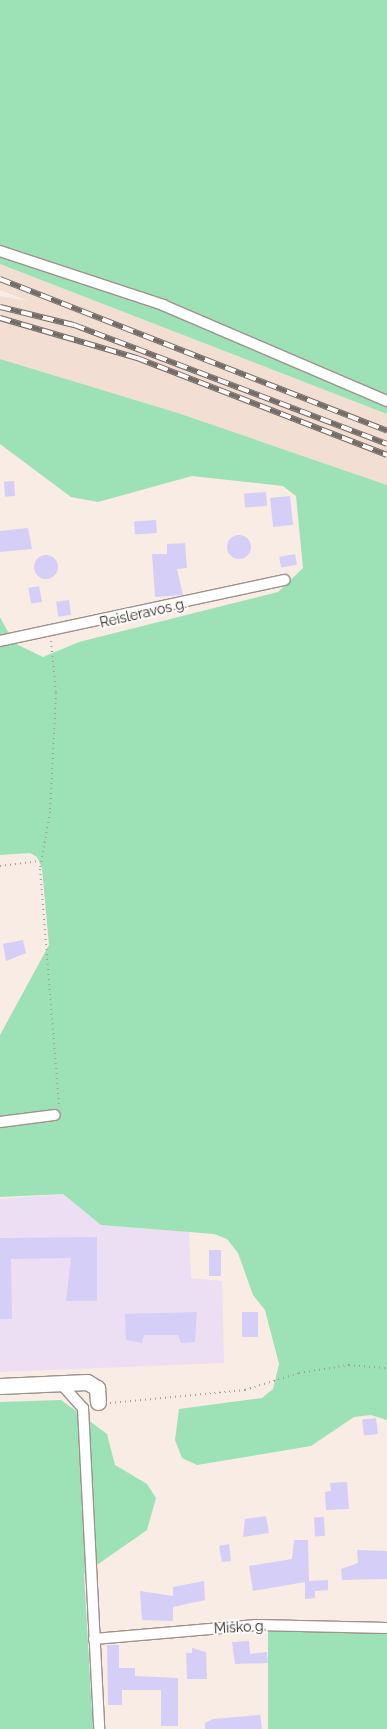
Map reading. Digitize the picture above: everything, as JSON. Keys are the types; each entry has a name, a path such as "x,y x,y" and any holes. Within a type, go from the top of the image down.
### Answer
{"main road":[{"path":"0,1386 93,1384 98,1402"}],"street":[{"path":"0,251 163,305 387,401"},
{"name":"Reisleravos g.","path":"0,641 50,634 285,580"},
{"path":"0,1122 55,1115"},
{"path":"63,1386 83,1408 99,1729"},
{"path":"83,1408 98,1402"},
{"name":"Miško g.","path":"94,1639 256,1625 387,1628"}],"path":[{"path":"50,634 55,703 50,812 40,860 47,993 60,1075 55,1115"},
{"path":"0,866 40,860"},
{"path":"98,1402 246,1390 349,1365 387,1368"}],"shaded area":[{"path":"0,264 387,414 387,485 178,413 0,359 0,296 28,301 0,290"},
{"path":"63,1194 101,1225 189,1232 191,1278 222,1281 224,1363 0,1372 0,1199"}],"green space":[{"path":"0,0 387,0 387,414 0,264"},
{"path":"0,359 178,413 387,485 387,1420 371,1415 354,1417 311,1446 197,1465 182,1458 175,1440 179,1409 262,1398 273,1389 279,1364 265,1310 253,1295 238,1253 227,1239 214,1234 101,1225 63,1194 0,1197 0,1035 49,945 42,868 37,857 30,853 0,855 0,617 14,643 43,657 79,642 278,592 303,568 296,496 283,486 192,476 98,502 71,497 0,444"},
{"path":"61,1400 107,1434 115,1465 147,1484 156,1498 147,1530 84,1574 93,1729 0,1729 0,1402"},
{"path":"268,1632 387,1632 387,1729 268,1729"}],"building":[{"path":"14,481 15,496 5,497 4,482"},
{"path":"266,492 267,506 245,508 244,494"},
{"path":"290,496 293,525 273,527 270,498"},
{"path":"156,520 157,533 135,535 134,522"},
{"path":"28,528 32,549 0,552 0,531"},
{"path":"239,535 248,538 251,547 248,556 239,559 230,556 227,547 230,538"},
{"path":"185,543 187,568 177,569 183,595 155,597 152,554 167,554 167,544"},
{"path":"295,554 297,565 281,568 279,557"},
{"path":"46,555 55,558 58,567 55,576 46,579 37,576 34,567 37,558"},
{"path":"39,586 42,602 31,604 28,588"},
{"path":"69,600 71,615 58,617 56,602"},
{"path":"23,940 26,953 6,961 3,944"},
{"path":"97,1237 97,1301 66,1301 71,1258 11,1259 12,1319 0,1319 0,1238"},
{"path":"209,1250 221,1250 221,1276 209,1276"},
{"path":"197,1312 195,1342 181,1343 178,1335 144,1335 142,1343 126,1340 125,1314"},
{"path":"242,1312 258,1312 258,1337 242,1337"},
{"path":"376,1418 378,1434 364,1436 362,1420"},
{"path":"347,1482 349,1509 326,1510 325,1492 331,1491 330,1483"},
{"path":"266,1516 269,1533 243,1537 245,1519"},
{"path":"324,1517 325,1536 315,1536 314,1518"},
{"path":"294,1540 308,1540 309,1581 328,1580 328,1590 315,1591 315,1598 305,1599 305,1582 253,1591 249,1566 292,1559"},
{"path":"229,1544 231,1561 222,1562 219,1546"},
{"path":"357,1550 387,1551 387,1579 342,1580 341,1569 358,1563"},
{"path":"204,1581 205,1600 173,1607 173,1621 142,1620 140,1591 173,1596 173,1587"},
{"path":"249,1641 250,1654 267,1652 268,1663 235,1664 232,1642"},
{"path":"107,1645 119,1645 119,1668 135,1668 135,1676 178,1678 178,1726 161,1726 161,1690 122,1690 122,1705 108,1705"},
{"path":"192,1648 206,1652 207,1679 187,1679 186,1653 192,1653"},
{"path":"260,1715 262,1729 205,1729 205,1723 213,1719"}],"railway":[{"path":"0,279 387,431"},
{"path":"0,307 74,325 387,444"},
{"path":"0,318 137,358 387,455"}]}
